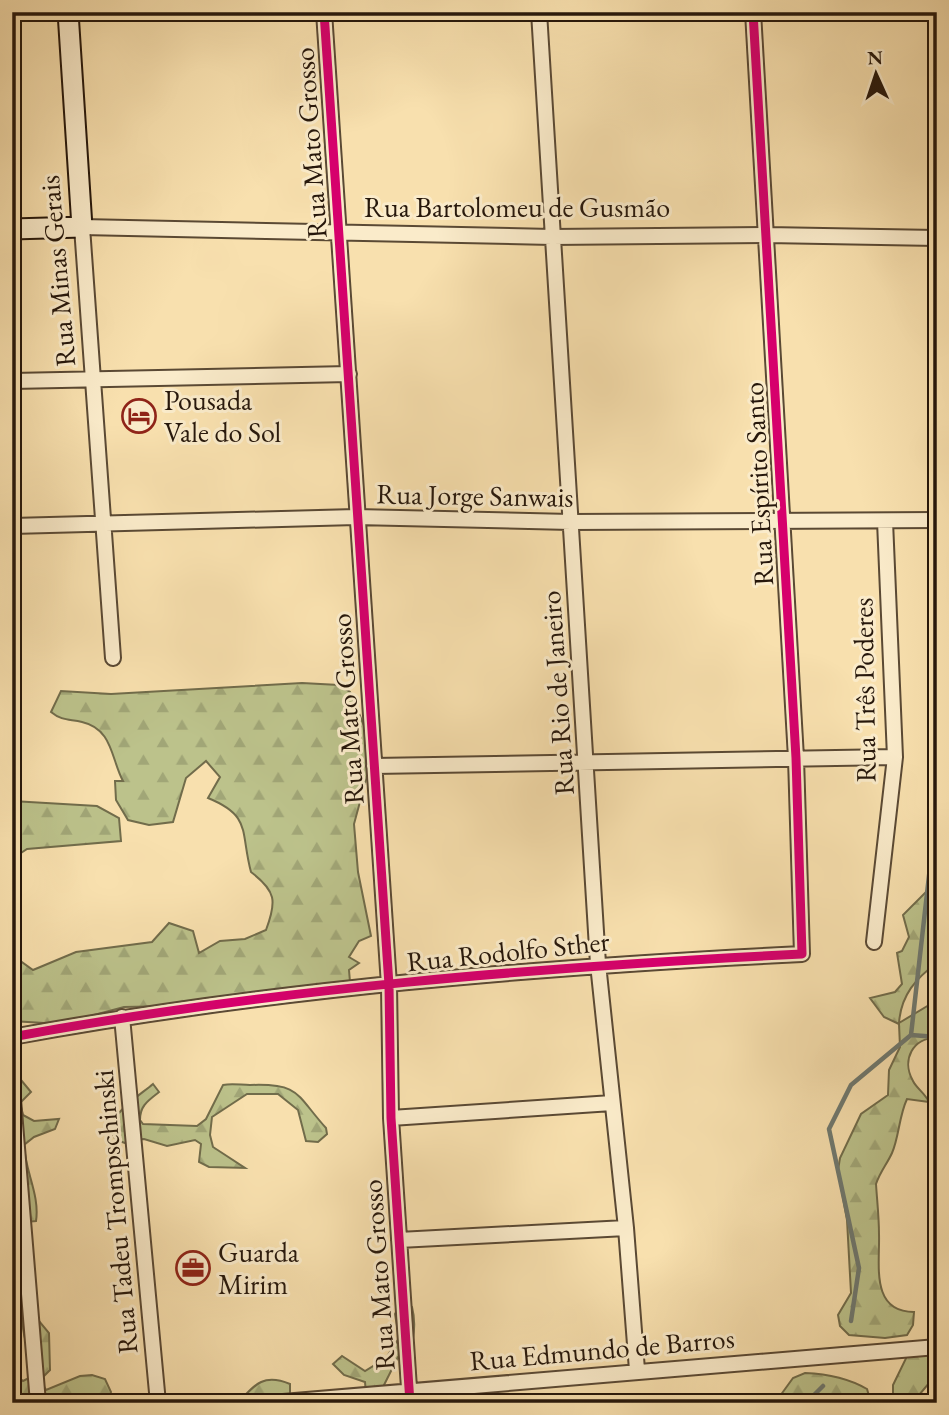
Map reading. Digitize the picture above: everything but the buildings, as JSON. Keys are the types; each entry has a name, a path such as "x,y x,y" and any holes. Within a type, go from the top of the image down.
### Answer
{"main road":[{"name":"Rua Minas Gerais","path":"68,12 82,227"},
{"name":"Rua Bartolomeu de Gusmão","path":"12,229 82,227"}],"street":[{"name":"Rua Mato Grosso","path":"324,12 389,985 391,1118 409,1397"},
{"name":"Rua Rio de Janeiro","path":"540,12 598,964 626,1228 637,1370"},
{"name":"Rua Espírito Santo","path":"753,12 796,758 802,954"},
{"name":"Rua Bartolomeu de Gusmão","path":"82,227 552,237 767,234 937,238"},
{"name":"Rua Minas Gerais","path":"82,227 94,380 101,525 113,658"},
{"path":"12,381 349,374"},
{"name":"Rua Jorge Sanwais","path":"12,526 356,517 571,522 937,520"},
{"name":"Rua Três Poderes","path":"874,942 895,757 885,521"},
{"path":"374,766 895,757"},
{"name":"Rua Rodolfo Sther","path":"12,1037 122,1017 389,985 598,964 802,954"},
{"name":"Rua Tadeu Trompschinski","path":"122,1017 158,1403"},
{"path":"12,1087 37,1403"},
{"path":"391,1118 612,1103"},
{"path":"399,1240 626,1228"},
{"name":"Rua Edmundo de Barros","path":"271,1403 409,1397 637,1370 937,1347"}],"green space":[{"path":"302,683 339,685 350,692 365,728 367,776 354,824 358,872 371,936 359,941 349,957 359,963 349,970 350,982 172,1006 124,1007 60,1024 12,1021 12,955 33,970 76,952 152,942 169,923 193,931 199,953 220,941 245,939 266,930 272,911 270,891 251,872 242,826 232,811 208,798 220,777 206,761 186,778 173,822 149,825 128,820 116,800 115,781 123,781 105,738 92,726 62,718 51,712 61,691 111,694"},
{"path":"12,801 97,806 119,818 121,841 27,849 12,859"},
{"path":"937,866 937,963 911,988 903,1004 899,1023 929,1005 929,983 937,977 937,1038 921,1041 911,1051 908,1065 913,1081 929,1102 907,1099 894,1147 876,1184 880,1284 890,1304 900,1310 914,1312 913,1325 907,1335 885,1338 849,1335 840,1326 838,1315 851,1293 847,1220 838,1170 840,1158 861,1114 888,1095 889,1070 900,1047 899,1024 884,1017 870,998 895,992 902,984 897,953 902,951 909,937 903,915 928,890"},
{"path":"16,1074 31,1092 20,1103 23,1115 34,1121 59,1119 55,1129 34,1137 24,1145 36,1202 36,1221 24,1222 16,1213 13,1202 12,1077"},
{"path":"153,1084 159,1092 143,1107 140,1120 143,1124 197,1126 206,1119 223,1085 267,1085 279,1086 296,1093 326,1128 327,1134 318,1142 306,1141 298,1110 278,1094 247,1094 212,1117 210,1135 213,1147 245,1168 209,1167 199,1162 201,1144 195,1140 167,1146 144,1139 132,1140 128,1144 116,1140 112,1132 117,1116"},
{"path":"401,1304 412,1307 414,1330 409,1354 398,1357 382,1389 391,1403 238,1403 255,1386 267,1380 290,1384 290,1396 366,1394 365,1382 344,1375 333,1364 342,1356 365,1371 386,1358 399,1338 395,1314"},
{"path":"34,1315 49,1333 50,1370 40,1380 46,1390 80,1376 92,1375 105,1379 111,1392 107,1403 12,1403 12,1372 23,1381 35,1375 23,1327 23,1319"},
{"path":"937,1339 937,1367 930,1382 919,1395 921,1400 937,1400 937,1403 893,1403 893,1385 911,1348"},
{"path":"805,1373 838,1377 860,1385 867,1389 871,1403 775,1403 793,1378"}],"waterway":[{"path":"851,1321 859,1268 829,1129 851,1085 911,1035 937,805"},
{"path":"911,1035 937,1037"},
{"path":"806,1403 823,1386"}],"cycle path":[{"path":"324,12 389,985 391,1118 410,1403"},
{"path":"12,1037 208,1006 405,982 802,954 796,758 753,12"}],"place":[{"name":"Pousada Vale do Sol","path":"139,416"},
{"name":"Guarda Mirim","path":"193,1268"}]}
